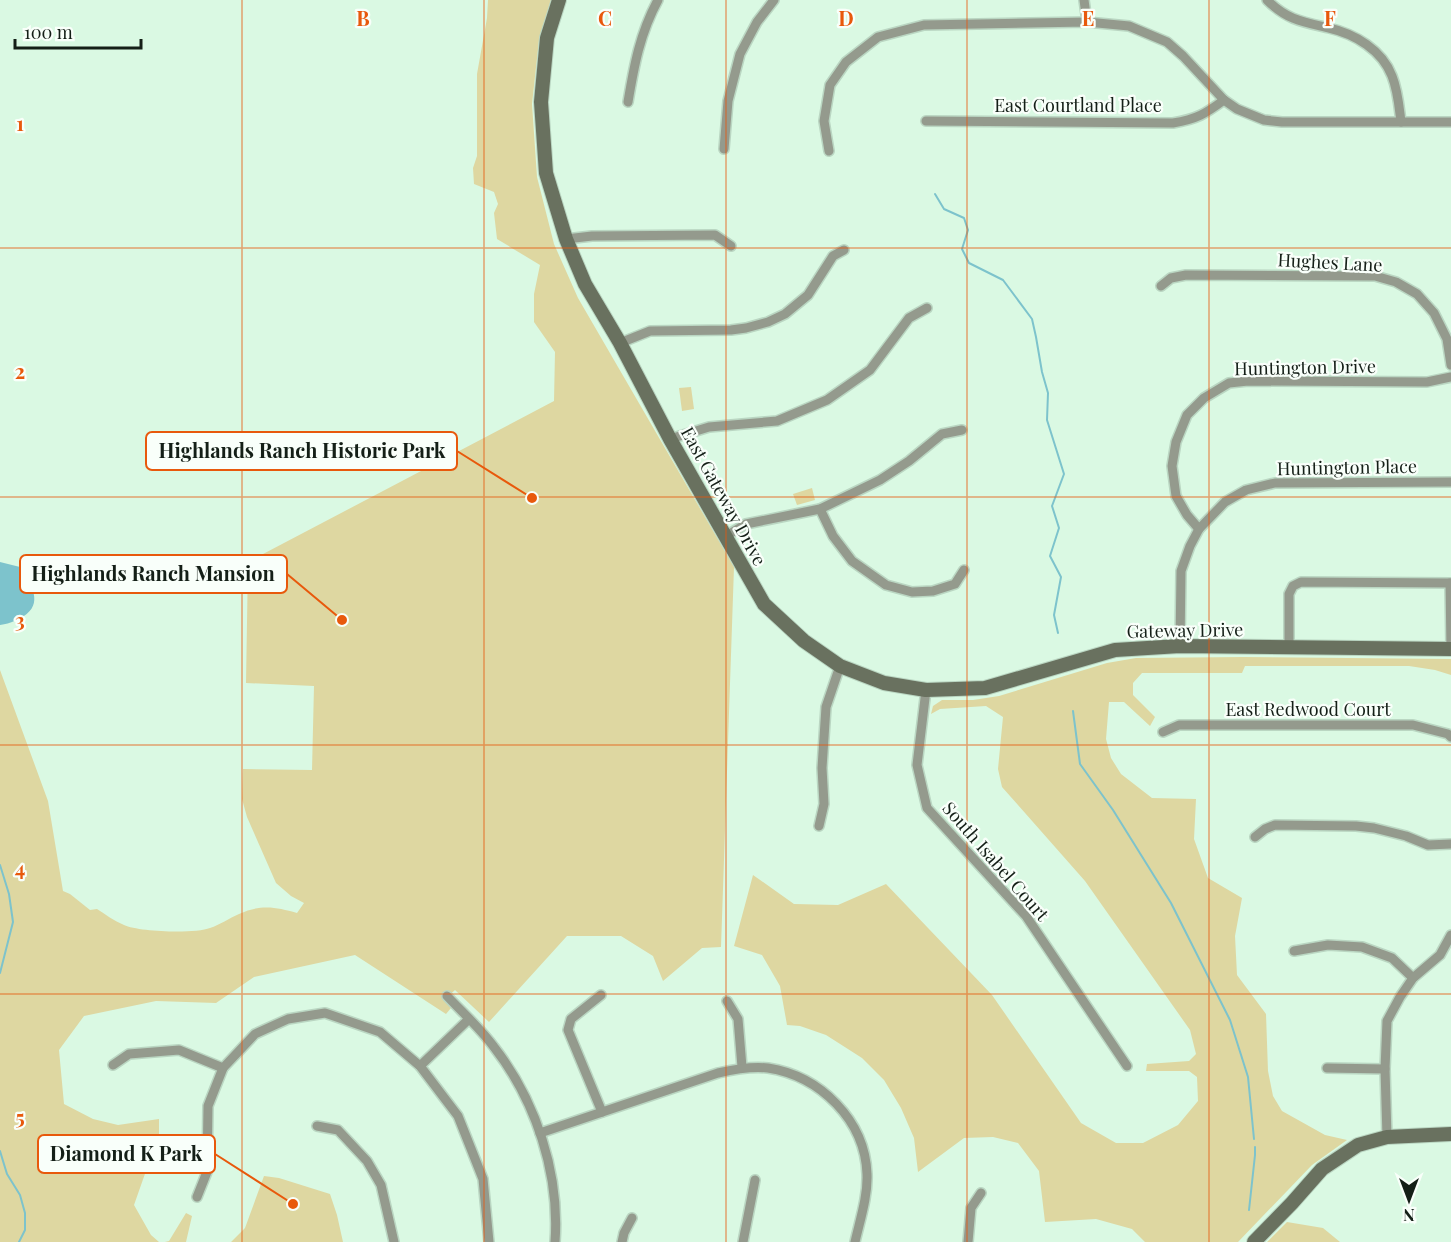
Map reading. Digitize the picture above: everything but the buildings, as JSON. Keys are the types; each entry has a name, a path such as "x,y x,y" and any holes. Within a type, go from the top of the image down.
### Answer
{"street":[{"path":"559,0 547,38 541,102 546,173 566,239 592,236 715,235 731,246"},
{"path":"628,102 637,52 657,0"},
{"path":"724,149 728,101 740,54 757,21 774,0"},
{"path":"1084,0 1087,22"},
{"path":"1267,0 1277,10 1302,22 1347,33 1366,43 1392,74 1401,122"},
{"path":"830,151 824,121 830,85 846,62 878,37 924,25 1087,22 1129,26 1167,42 1224,100 1237,109 1264,120 1282,122 1451,122"},
{"name":"East Courtland Place","path":"926,121 1173,123 1189,121 1224,100"},
{"name":"East Gateway Drive","path":"566,239 585,284 764,604 804,641 840,666 884,683 926,690"},
{"path":"620,343 650,331 731,330 768,322 785,314 808,295 833,256 844,250"},
{"name":"Hughes Lane","path":"1161,286 1171,278 1186,275 1375,276 1396,282 1417,294 1434,314 1447,339 1451,365"},
{"path":"670,439 709,427 777,421 827,400 870,370 909,318 927,308"},
{"name":"Huntington Drive","path":"1199,529 1187,515 1176,496 1172,466 1176,442 1186,415 1204,398 1229,383 1248,381 1427,381 1451,377"},
{"path":"726,536 746,524 820,509 880,480 909,461 942,434 963,430"},
{"name":"Huntington Place","path":"1180,646 1181,571 1199,529 1225,502 1246,490 1275,483 1451,482"},
{"path":"820,509 833,536 852,561 886,585 912,592 933,591 955,584 964,570"},
{"path":"1290,647 1289,594 1293,586 1301,582 1450,583 1451,650"},
{"name":"Gateway Drive","path":"926,690 985,688 1115,650 1180,646 1451,650"},
{"path":"819,826 824,804 822,768 826,707 840,666"},
{"name":"South Isabel Court","path":"926,690 917,765 927,808 1026,916 1127,1066"},
{"name":"East Redwood Court","path":"1163,732 1179,725 1413,725 1448,734 1451,737"},
{"path":"1255,837 1275,825 1356,826 1406,836 1428,845 1451,844"},
{"path":"1386,1137 1387,1021 1413,978 1440,955 1451,935"},
{"path":"1294,951 1328,945 1362,947 1392,958 1413,978"},
{"path":"601,995 571,1019 568,1030 602,1112"},
{"path":"447,996 495,1048 515,1078 532,1113 549,1163 554,1197 555,1242"},
{"path":"727,1001 738,1019 742,1067"},
{"path":"197,1197 207,1172 208,1106 223,1068 255,1034 288,1019 325,1013 380,1032 420,1066 458,1116 483,1179 489,1242"},
{"path":"420,1066 469,1019"},
{"path":"113,1065 129,1054 179,1050 223,1068"},
{"path":"540,1133 742,1067 788,1072 808,1081 835,1101 849,1118 866,1156 865,1197 855,1242"},
{"path":"1327,1068 1385,1069"},
{"path":"317,1126 338,1130 367,1161 381,1185 394,1242"},
{"path":"1254,1242 1322,1169 1358,1145 1386,1137 1451,1134"},
{"path":"743,1242 755,1180"},
{"path":"968,1242 971,1208 981,1193"},
{"path":"622,1242 632,1218"}],"shaded area":[{"path":"488,0 551,0 539,40 532,104 537,177 554,244 578,298 734,567 721,947 702,948 663,981 653,956 621,936 567,936 489,1022 455,990 444,1000 451,1008 446,1014 355,955 254,977 216,1003 156,1001 84,1016 59,1050 64,1104 93,1119 118,1125 159,1119 159,1134 134,1205 151,1235 159,1242 0,1242 0,670 48,801 63,891 90,910 97,909 124,925 154,931 203,930 247,911 261,908 275,908 297,913 304,903 291,896 276,883 247,817 242,799 243,769 312,770 314,686 246,683 248,562 554,401 555,352 534,322 534,294 540,265 497,239 494,213 498,204 494,192 474,184 473,168 477,156 477,74"},
{"path":"691,387 694,409 682,411 679,388"},
{"path":"812,488 815,500 797,505 793,494"},
{"path":"1136,658 1451,659 1451,675 1409,666 1245,666 1242,673 1142,673 1133,683 1133,695 1155,717 1150,726 1124,702 1109,702 1106,739 1111,758 1121,774 1152,798 1196,799 1194,839 1208,878 1242,898 1235,936 1237,975 1266,1014 1268,1071 1273,1096 1282,1111 1325,1135 1347,1140 1312,1165 1238,1242 1145,1242 1132,1229 1096,1219 1045,1222 1039,1171 1018,1143 993,1137 964,1138 918,1172 914,1138 901,1108 884,1080 862,1058 826,1035 800,1026 787,1025 780,986 762,955 734,946 753,875 794,904 838,905 886,884 992,995 1081,1123 1116,1143 1143,1143 1178,1125 1198,1101 1197,1077 1189,1071 1146,1071 1147,1064 1189,1061 1196,1054 1190,1030 1085,881 1002,787 998,769 1003,717 986,706 940,709 931,714 933,706 942,700 973,700 999,696 1107,663"},
{"path":"264,1176 279,1178 330,1194 343,1242 231,1242 245,1228"},
{"path":"186,1213 192,1216 186,1242 165,1242 169,1241"},
{"path":"1287,1222 1323,1228 1340,1242 1267,1242"}],"water":[{"path":"0,562 24,568 33,590 34,603 27,614 0,625"}],"waterway":[{"path":"935,194 944,209 964,218 968,230 962,249 969,263 1003,280 1032,319 1048,393 1047,420 1064,474 1052,506 1059,528 1050,556 1061,577 1054,615 1058,633"},
{"path":"1073,711 1080,764 1113,810 1171,903 1230,1020 1248,1077 1254,1139"},
{"path":"0,865 9,894 13,922 0,973"},
{"path":"1249,1210 1255,1147"},
{"path":"0,1151 7,1174 20,1195 25,1213 25,1230 19,1242"}],"place":[{"name":"Highlands Ranch Historic Park","path":"532,498"},
{"name":"Highlands Ranch Mansion","path":"342,620"},
{"name":"Diamond K Park","path":"293,1204"}]}
